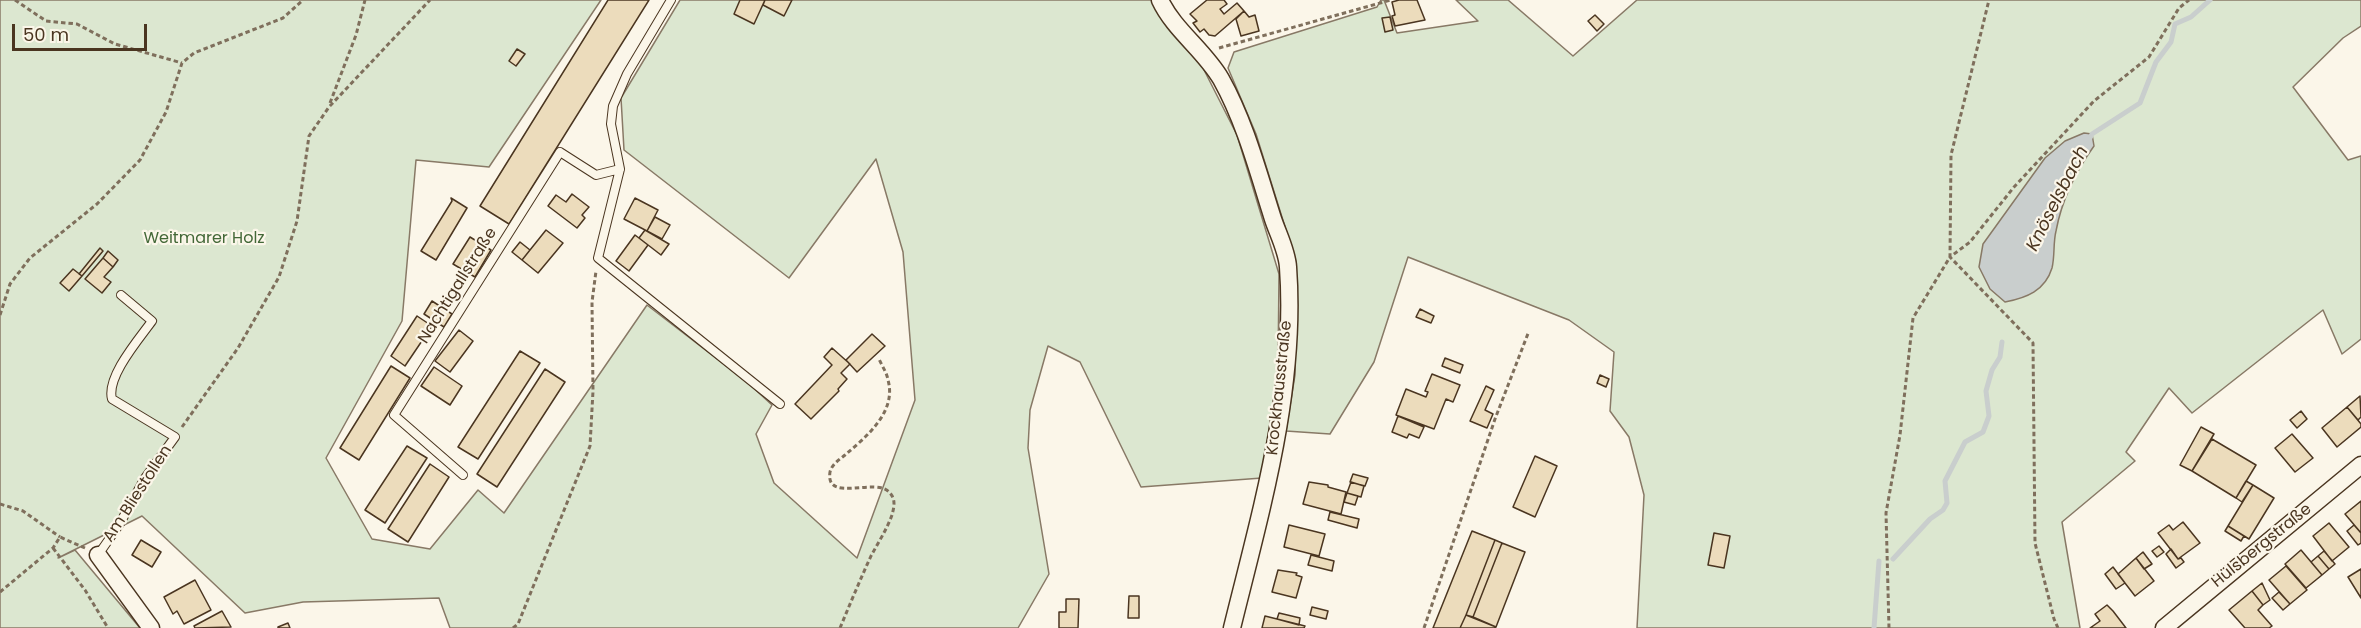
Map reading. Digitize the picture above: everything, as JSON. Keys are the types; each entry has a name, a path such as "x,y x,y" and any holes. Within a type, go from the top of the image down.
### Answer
{"street":[{"name":"Krockhausstraße","path":"1160,0 1220,79 1244,131 1288,264 1288,342 1275,455 1232,628"},
{"name":"Hülsbergstraße","path":"2164,628 2361,465"},
{"name":"Am Bliestollen","path":"98,555 151,628"}],"lane":[{"path":"671,0 627,74 613,106 611,124 620,169 598,258 780,404"},
{"name":"Nachtigallstraße","path":"463,475 394,415 560,152 596,175 620,169"},
{"name":"Am Bliestollen","path":"98,555 119,525 135,494 175,437 112,399 111,388 124,360 152,321 121,296"}],"path":[{"path":"15,0 46,21 77,24 115,44 182,63"},
{"path":"0,315 10,284 30,258 97,204 140,160 165,112 182,63 194,53 283,18 303,0"},
{"path":"329,107 356,35 365,0"},
{"path":"175,437 238,348 279,276 297,221 309,136 329,107 430,0"},
{"path":"1202,53 1391,0"},
{"path":"1989,0 1951,155 1950,257 2033,343 2035,543 2058,628"},
{"path":"1889,628 1886,513 1900,435 1912,318 1950,257 1970,242 2014,187 2087,108 2149,57 2179,8 2189,0"},
{"path":"513,628 518,624 590,446 593,392 591,302 598,258"},
{"path":"1424,628 1495,419 1529,331"},
{"path":"840,628 864,571 891,517 894,502 891,494 885,488 871,485 852,490 840,488 833,483 830,475 832,465 866,437 883,416 890,398 889,381 879,359"},
{"path":"0,504 23,511 60,537 77,543 98,555"},
{"path":"0,592 53,548 60,537"},
{"path":"53,548 85,590 108,628"}],"green space":[{"name":"Weitmarer Holz","path":"0,0 601,0 489,167 416,160 402,321 326,458 372,539 430,549 478,490 504,513 647,305 747,382 772,405 756,434 774,483 857,558 915,400 903,252 876,159 789,278 624,150 621,98 680,0 1154,0 1200,62 1237,135 1279,274 1278,368 1262,478 1141,487 1080,362 1048,346 1030,410 1028,448 1049,574 1018,628 450,628 439,598 303,602 245,613 142,516 58,558 75,550 140,628 0,628"},
{"path":"1381,0 1384,0 1397,33 1478,21 1456,0 1508,0 1573,56 1637,0 2361,0 2361,26 2343,38 2293,87 2348,160 2361,156 2361,339 2342,354 2323,310 2192,413 2169,388 2126,452 2135,461 2062,522 2080,628 1637,628 1644,495 1629,437 1610,411 1614,352 1569,320 1408,257 1374,362 1330,434 1286,431 1295,375 1296,262 1256,134 1228,68 1234,52 1377,7"}],"water":[{"path":"2084,133 2092,134 2094,146 2081,165 2062,208 2049,276 2034,292 2005,302 1990,289 1979,267 1983,244 2045,158 2065,141"}],"building":[{"path":"608,0 649,0 509,224 480,206"},
{"path":"740,0 765,0 754,24 734,14"},
{"path":"765,0 792,0 784,16 763,5"},
{"path":"1207,0 1224,0 1227,4 1220,9 1224,14 1237,3 1244,11 1215,36 1209,35 1204,29 1200,32 1193,23 1197,21 1190,14"},
{"path":"1417,0 1425,20 1395,26 1392,2"},
{"path":"1244,11 1249,17 1255,15 1259,31 1241,36 1236,19"},
{"path":"1595,15 1604,24 1597,31 1588,21"},
{"path":"1390,17 1393,30 1385,32 1382,18"},
{"path":"517,49 525,54 516,66 509,61"},
{"path":"572,194 589,207 582,215 585,218 577,228 548,206 556,195 566,202"},
{"path":"451,198 467,208 436,260 421,251 452,201"},
{"path":"635,198 658,210 647,231 624,219"},
{"path":"655,217 670,225 662,239 647,231"},
{"path":"546,230 563,243 538,273 522,260"},
{"path":"645,230 669,244 661,255 639,238"},
{"path":"635,235 648,245 629,271 616,261"},
{"path":"470,237 491,250 475,277 453,264"},
{"path":"520,242 530,250 522,260 512,252"},
{"path":"100,248 103,251 82,276 79,274"},
{"path":"108,251 118,260 113,267 103,258"},
{"path":"103,258 113,267 104,277 111,282 102,293 85,279"},
{"path":"73,269 82,276 69,291 60,283"},
{"path":"432,301 452,314 444,327 424,314"},
{"path":"1420,309 1434,316 1431,323 1416,317"},
{"path":"417,316 432,326 405,366 391,356"},
{"path":"459,330 473,341 450,372 435,361"},
{"path":"872,334 885,346 857,372 846,360"},
{"path":"832,348 850,364 841,373 847,379 838,389 839,391 811,419 795,404 832,365 824,357"},
{"path":"520,351 540,363 478,459 458,447"},
{"path":"1445,358 1463,365 1460,373 1442,366"},
{"path":"391,366 410,378 359,460 340,448"},
{"path":"434,367 462,386 450,405 421,386"},
{"path":"545,369 565,382 497,487 477,474"},
{"path":"1432,374 1460,385 1453,402 1446,399 1434,429 1396,415 1406,389 1426,397 1428,392 1425,391"},
{"path":"1600,375 1609,379 1606,387 1597,383"},
{"path":"1486,386 1494,390 1485,410 1493,414 1487,428 1470,421"},
{"path":"2360,396 2361,417 2358,420 2347,407"},
{"path":"2347,407 2361,427 2337,447 2322,428"},
{"path":"2301,411 2307,419 2297,428 2290,420"},
{"path":"1398,416 1424,427 1419,438 1409,434 1407,438 1392,432"},
{"path":"2201,427 2214,434 2192,471 2180,465"},
{"path":"2292,434 2313,458 2295,472 2275,448"},
{"path":"2212,439 2256,465 2236,498 2192,471"},
{"path":"407,446 427,458 385,523 365,510"},
{"path":"1535,456 1557,466 1535,517 1513,507"},
{"path":"430,464 449,477 408,542 388,529"},
{"path":"1353,474 1368,478 1365,486 1350,482"},
{"path":"2246,481 2253,485 2242,502 2236,498"},
{"path":"1309,482 1328,485 1328,487 1346,492 1341,514 1303,504"},
{"path":"1351,482 1364,486 1361,497 1347,493"},
{"path":"2253,485 2274,498 2249,539 2228,526"},
{"path":"1347,493 1358,496 1355,505 1344,502"},
{"path":"2361,501 2361,533 2345,514"},
{"path":"1330,512 1359,519 1357,528 1328,520"},
{"path":"2183,522 2200,543 2178,559 2158,533 2169,525 2173,530"},
{"path":"2329,523 2349,547 2332,561 2313,536"},
{"path":"1289,525 1325,534 1319,556 1284,547"},
{"path":"2354,525 2361,533 2361,543 2358,545 2347,531"},
{"path":"2228,526 2244,536 2241,541 2225,531"},
{"path":"1472,531 1495,540 1466,615 1460,628 1433,628"},
{"path":"1714,533 1730,536 1724,568 1708,565"},
{"path":"141,540 161,552 152,567 132,555"},
{"path":"1495,540 1502,543 1473,617 1466,615"},
{"path":"1502,543 1525,552 1496,627 1473,617"},
{"path":"2159,546 2164,552 2157,557 2152,551"},
{"path":"2171,549 2178,559 2181,558 2184,562 2176,568 2166,554"},
{"path":"2301,550 2322,575 2306,588 2285,564"},
{"path":"2324,551 2335,564 2329,569 2318,556"},
{"path":"2143,552 2152,564 2144,569 2136,558"},
{"path":"1311,555 1334,561 1332,571 1308,565"},
{"path":"2318,556 2329,569 2322,575 2311,562"},
{"path":"2136,558 2154,581 2135,596 2118,574"},
{"path":"2286,566 2307,590 2290,604 2269,580"},
{"path":"2113,567 2125,583 2116,589 2105,574"},
{"path":"2361,569 2361,598 2348,577"},
{"path":"1278,570 1297,573 1296,575 1302,577 1296,598 1272,592"},
{"path":"195,580 211,610 184,624 177,611 173,614 164,597"},
{"path":"2262,583 2270,600 2263,605 2252,591"},
{"path":"2252,591 2263,605 2258,610 2272,626 2269,628 2245,628 2229,610"},
{"path":"2279,592 2290,604 2283,610 2272,598"},
{"path":"1129,596 1139,596 1139,618 1128,618"},
{"path":"1066,599 1079,599 1078,628 1059,628 1059,612 1066,612"},
{"path":"2107,605 2126,628 2090,628 2100,621 2095,614"},
{"path":"1312,607 1328,611 1326,619 1310,615"},
{"path":"222,611 231,627 195,628 194,626"},
{"path":"1279,613 1300,618 1299,625 1277,619"},
{"path":"1466,615 1496,627 1460,628"},
{"path":"1265,616 1305,626 1304,628 1262,628"},
{"path":"288,623 290,628 278,628 278,627"}],"waterway":[{"name":"Knöselsbach","path":"2089,140 2092,134 2140,103 2156,62 2171,42 2175,24 2191,17 2210,0"},
{"name":"Knöselsbach","path":"1893,559 1930,519 1943,510 1947,503 1945,481 1965,442 1983,432 1989,416 1986,391 1992,370 2000,357 2002,342"},
{"name":"Knöselsbach","path":"1874,628 1879,561"}]}
